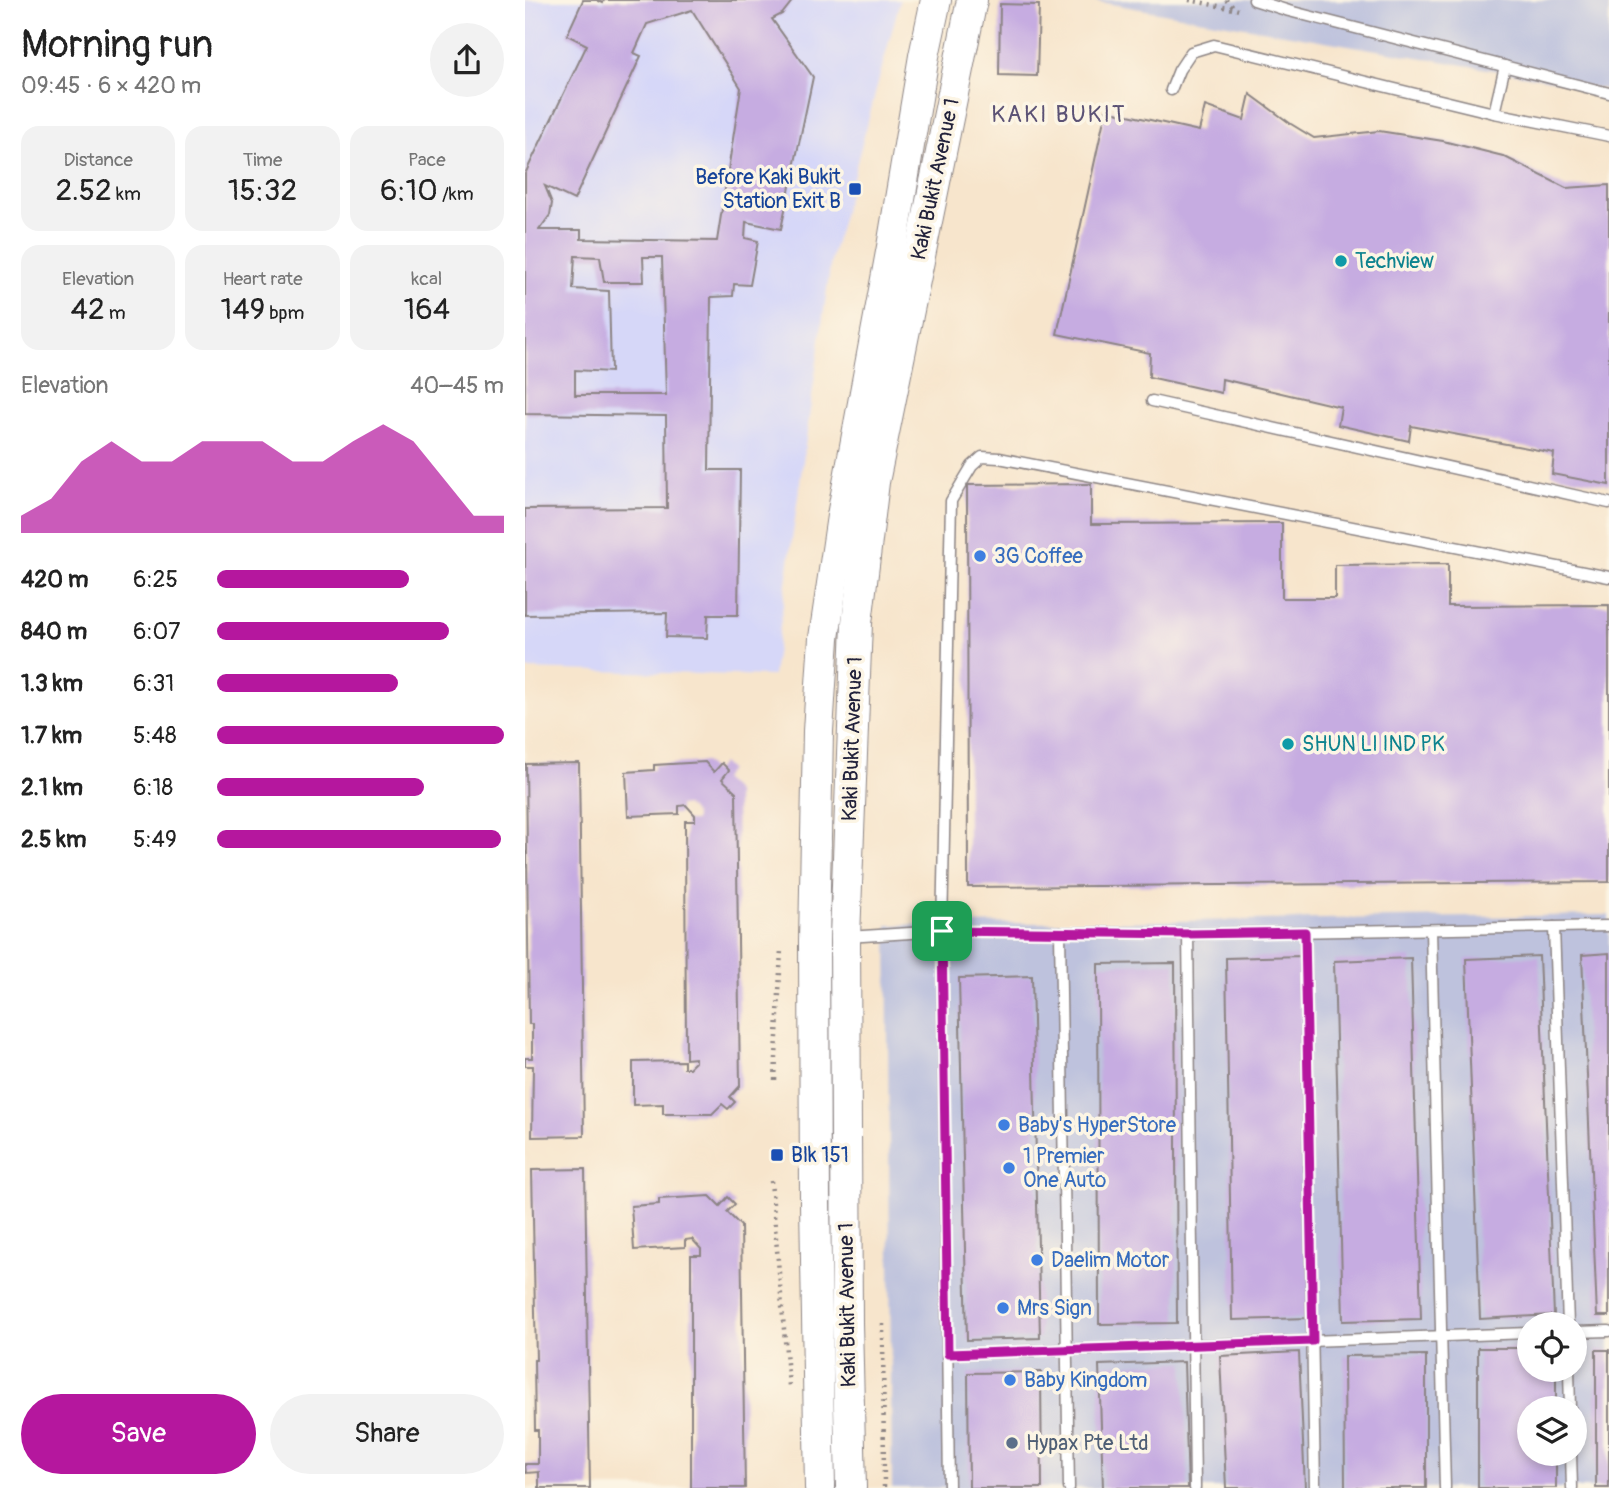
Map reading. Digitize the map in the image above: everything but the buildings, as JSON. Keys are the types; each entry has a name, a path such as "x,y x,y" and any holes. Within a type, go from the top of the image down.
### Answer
{"main road":[{"name":"Kaki Bukit Avenue 1","path":"820,1488 814,942 818,731 824,638 842,516 936,0"},
{"name":"Kaki Bukit Avenue 1","path":"851,1488 845,937 857,623 874,482 972,0"}],"lane":[{"path":"1254,0 1609,93"},
{"path":"1171,89 1191,52 1214,46 1494,113 1609,136"},
{"path":"1494,113 1505,66"},
{"path":"1152,401 1609,503"},
{"path":"949,1488 942,931 951,501 972,466 982,457 999,458 1609,577"},
{"path":"845,937 942,931 1188,934 1609,926"},
{"path":"1554,927 1568,1312"},
{"path":"1431,930 1445,1488"},
{"path":"1060,932 1069,1488"},
{"path":"1305,932 1315,1488"},
{"path":"1188,934 1195,1488"},
{"path":"1587,1332 1609,1331"},
{"path":"948,1354 1517,1333"},
{"path":"1571,1466 1572,1488"}],"path":[{"path":"1189,0 1235,9"},
{"path":"775,1080 781,949"},
{"path":"771,1181 789,1399"},
{"path":"883,1324 884,1488"}],"shaded area":[{"path":"525,0 900,0 831,260 773,676 525,669"},
{"path":"1088,0 1609,0 1609,90"},
{"path":"1609,915 1609,1488 892,1488 887,925"}],"place":[{"name":"Before Kaki Bukit Station Exit B","path":"855,189"},
{"name":"Techview","path":"1341,261"},
{"name":"3G Coffee","path":"980,556"},
{"name":"SHUN LI IND PK","path":"1288,744"},
{"name":"Baby's HyperStore","path":"1004,1125"},
{"name":"Blk 151","path":"777,1155"},
{"name":"1 Premier One Auto","path":"1009,1168"},
{"name":"Daelim Motor","path":"1037,1260"},
{"name":"Mrs Sign","path":"1003,1308"},
{"name":"Baby Kingdom","path":"1010,1380"},
{"name":"Hypax Pte Ltd","path":"1012,1443"}],"district":[{"name":"KAKI BUKIT","path":"1059,114"}],"route":[{"path":"942,931 1188,934 1305,932 1313,1341 948,1354 942,931"}]}
